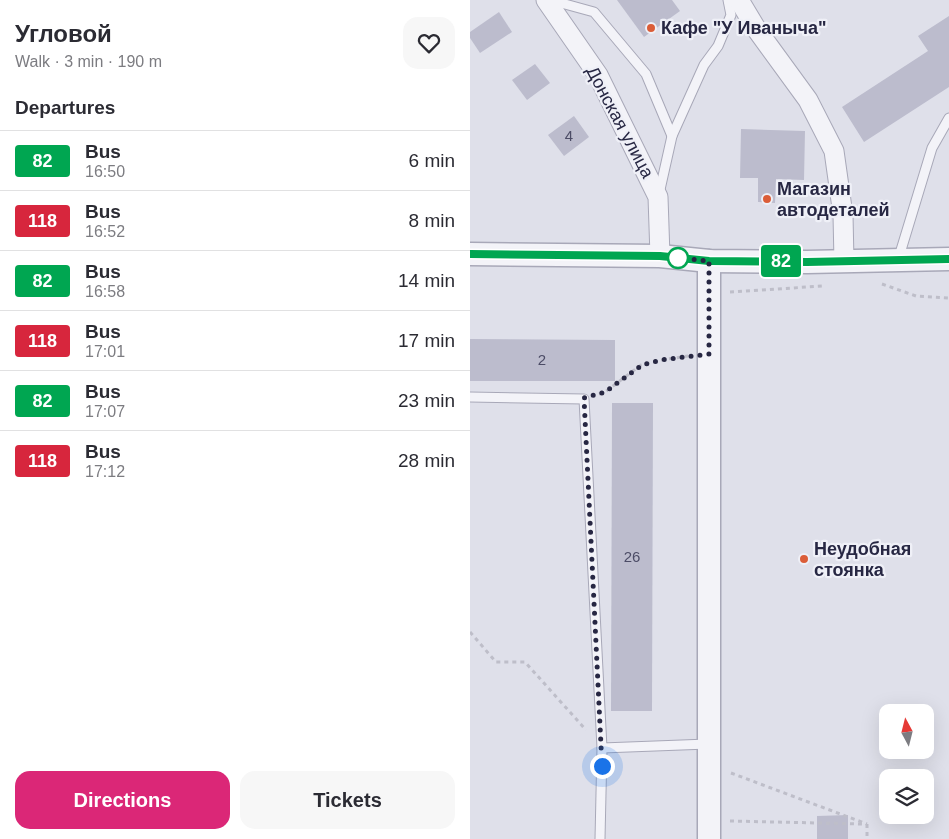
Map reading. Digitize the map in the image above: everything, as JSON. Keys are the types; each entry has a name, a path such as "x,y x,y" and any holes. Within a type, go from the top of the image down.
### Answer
{"street":[{"name":"Донская улица","path":"548,0 598,75 658,197 660,256"},
{"path":"739,0 757,30 808,100 834,151 843,215 844,261"},
{"path":"470,254 660,256 709,261 949,259"},
{"path":"709,261 709,839"}],"lane":[{"path":"548,0 594,12 646,74 672,136"},
{"path":"658,197 672,136 704,65 718,46 731,15 728,0"},
{"path":"898,260 932,148 949,118"},
{"path":"470,397 584,398 602,748 600,839"},
{"path":"602,748 710,744"}],"path":[{"path":"878,283 916,296 949,298"},
{"path":"709,294 829,286"},
{"path":"584,398 605,392 642,365 661,360 709,354"},
{"path":"725,821 866,824 867,839"}],"building":[{"path":"617,0 672,0 680,11 644,37"},
{"path":"499,12 512,32 480,53 470,38 470,32"},
{"path":"949,16 949,87 864,142 842,107 928,51 918,36"},
{"path":"535,64 550,83 527,100 512,80"},
{"path":"574,116 589,137 564,156 548,135"},
{"path":"741,129 805,131 804,180 776,179 775,203 758,202 758,178 740,178"},
{"path":"470,339 615,340 615,381 470,381"},
{"path":"612,403 653,403 652,711 611,711"},
{"path":"848,815 848,839 817,839 817,816"}],"bus line":[{"name":"82","path":"470,254 660,256 709,261 807,262 949,259"}],"place":[{"name":"Кафе \"У Иваныча\"","path":"651,28"},
{"name":"Магазин автодеталей","path":"767,199"},
{"name":"Неудобная стоянка","path":"804,559"}],"route":[{"path":"602,766 584,398 605,392 642,365 661,360 709,354 709,261 678,258"}]}
